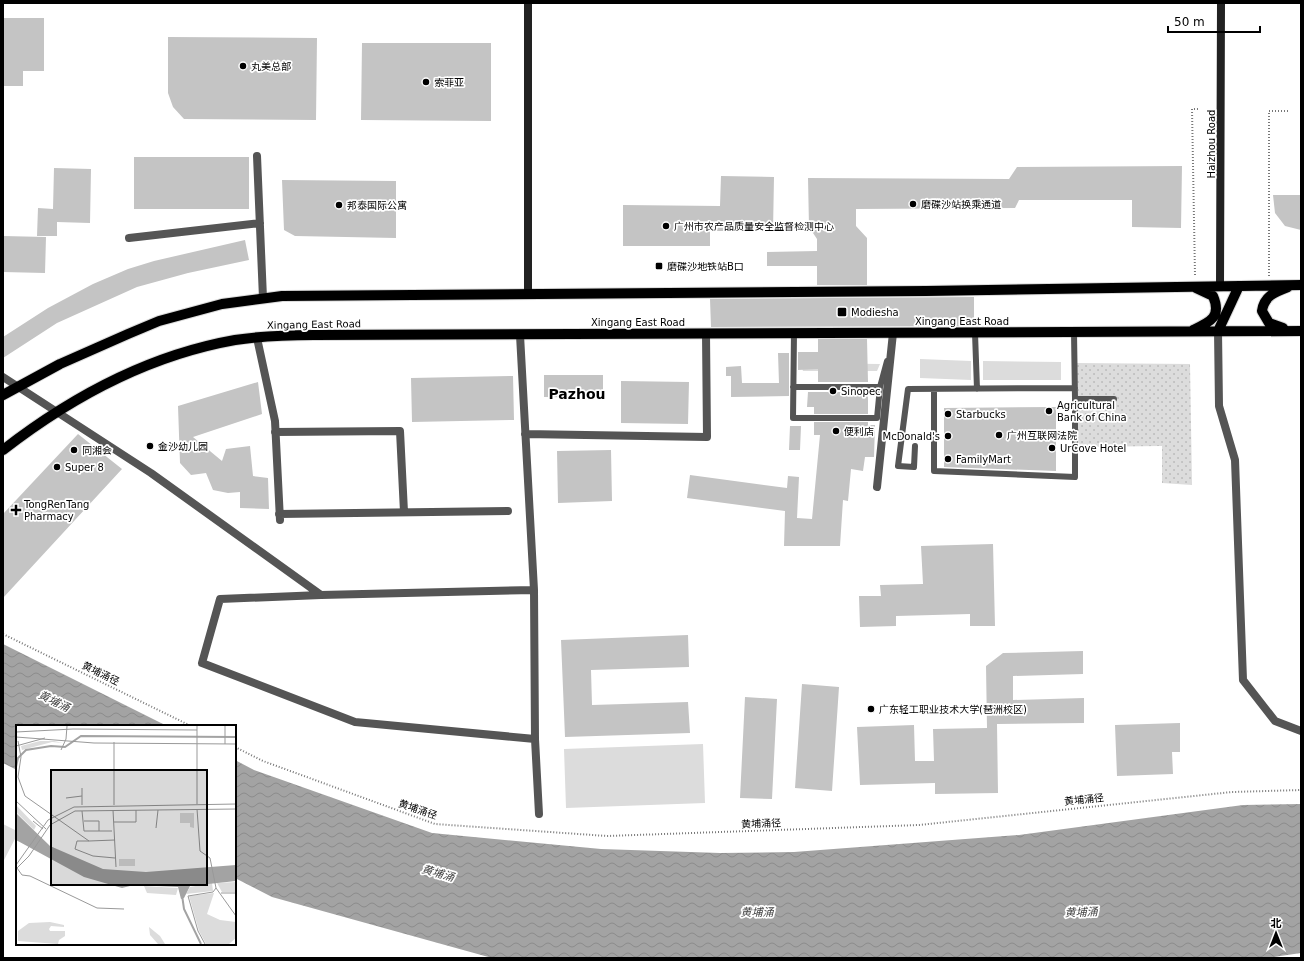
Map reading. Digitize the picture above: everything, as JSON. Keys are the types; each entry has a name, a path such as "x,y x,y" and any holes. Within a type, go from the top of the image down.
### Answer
{"main road":[{"path":"3,395 60,364 160,321 222,304 263,298 322,295 918,291 1298,285"},
{"path":"1298,285 1270,295 1263,304 1262,311 1269,323 1298,331"},
{"path":"1190,332 1210,323 1214,318 1216,309 1213,296 1192,286"},
{"path":"1218,332 1239,286"},
{"name":"Xingang East Road","path":"3,450 31,428 56,412 114,380 152,364 203,348 257,338 314,335 1298,331"}],"street":[{"path":"528,3 528,293"},
{"name":"Haizhou Road","path":"1220,286 1221,3"},
{"path":"257,156 263,298"},
{"path":"129,238 260,223"},
{"path":"1218,332 1219,406 1235,460 1243,680 1275,721 1301,731"},
{"path":"877,487 893,333"},
{"path":"525,434 707,437 706,334"},
{"path":"520,335 534,590 535,739 539,814"},
{"path":"257,338 275,422 279,517 404,512 508,511"},
{"path":"3,377 151,473 321,595"},
{"path":"275,432 400,431 404,512"},
{"path":"534,590 220,599 202,663 355,722 535,739"}],"lane":[{"path":"934,389 934,471 1075,477 1074,332"},
{"path":"794,333 793,418 877,418 880,387 892,346"},
{"path":"975,333 977,389"},
{"path":"793,387 880,387"},
{"path":"915,446 914,467 898,466 908,389 1075,388"},
{"path":"1075,399 1114,399"}],"path":[{"path":"1192,286 1192,109 1198,109"},
{"path":"1269,285 1269,111 1290,111"},
{"name":"黄埔涌径","path":"3,634 189,725"},
{"name":"黄埔涌径","path":"236,748 263,761 435,824 607,836 919,825 1232,792 1301,790"}],"shaded area":[{"path":"920,359 971,361 971,380 920,378"},
{"path":"983,361 1061,362 1061,380 983,380"},
{"path":"800,363 880,364 877,371 803,371"},
{"path":"1077,363 1190,364 1192,485 1162,483 1162,446 1078,447"},
{"path":"703,744 705,803 566,808 564,749"},
{"path":"3,824 16,830 16,837 3,862"}],"water":[{"name":"黄埔涌","path":"3,644 165,725 16,725 16,770 3,763"},
{"name":"黄埔涌","path":"236,761 254,770 432,833 601,849 720,853 794,852 1019,835 1243,805 1301,804 1301,953 1267,958 492,958 272,897 236,879"}],"building":[{"path":"3,18 44,18 44,71 23,71 23,86 3,86"},
{"name":"丸美总部","path":"168,37 317,38 316,120 184,119 173,107 168,93"},
{"name":"索菲亚","path":"362,43 491,43 491,121 361,120"},
{"path":"134,157 249,157 249,209 134,209"},
{"name":"磨碟沙站换乘通道","path":"1182,166 1181,228 1132,227 1132,200 1019,200 1015,208 856,209 856,226 867,238 867,285 817,285 817,266 767,266 767,252 817,251 817,239 809,227 808,178 1009,179 1017,167"},
{"path":"54,168 91,169 90,223 57,222 57,236 37,236 38,208 53,209"},
{"path":"721,176 774,177 773,231 710,231 710,246 623,246 623,205 720,206"},
{"name":"邦泰国际公寓","path":"282,180 396,181 396,238 295,236 284,230"},
{"path":"1273,195 1301,195 1301,230 1285,226 1275,213"},
{"path":"3,236 46,237 45,273 3,272"},
{"path":"245,240 249,260 188,273 137,287 57,323 3,358 3,337 48,308 93,284 128,269 154,261"},
{"path":"974,297 974,326 711,327 710,299"},
{"path":"818,339 867,339 868,382 818,382 818,369 798,370 798,352 818,352"},
{"path":"778,353 789,353 789,396 731,397 731,376 726,376 726,367 741,366 742,383 779,383"},
{"path":"544,375 603,375 603,398 544,397"},
{"path":"513,376 514,420 412,422 411,378"},
{"path":"621,381 689,382 688,424 621,423"},
{"path":"258,382 262,414 193,437 222,461 226,449 250,446 253,476 268,478 269,509 240,508 240,492 228,493 213,490 206,473 191,475 180,463 178,406"},
{"path":"808,392 868,392 868,414 814,414 814,407 807,407"},
{"path":"1056,407 1056,471 944,467 944,408"},
{"path":"814,422 868,422 868,425 875,425 874,457 865,457 863,471 851,469 848,501 843,500 840,546 784,546 785,511 687,498 690,475 787,488 788,476 799,477 797,518 812,519 820,435 814,435"},
{"path":"790,426 801,426 800,450 789,450"},
{"path":"78,434 122,469 3,598 3,514"},
{"path":"611,450 612,501 558,503 557,451"},
{"path":"993,544 995,626 970,626 970,614 896,616 896,626 860,627 859,596 881,596 880,585 923,584 921,546"},
{"path":"688,635 689,667 591,670 592,705 688,702 690,733 565,737 561,640"},
{"path":"1083,651 1083,674 1013,676 1013,700 1084,698 1084,723 997,724 998,793 935,794 935,783 860,785 857,727 914,725 915,761 934,761 933,729 987,728 986,666 1003,653"},
{"path":"802,684 839,687 832,791 795,788"},
{"path":"745,697 777,699 772,799 740,798"},
{"path":"1180,723 1180,752 1172,752 1173,774 1117,776 1115,725"}],"place":[{"name":"丸美总部","path":"243,66"},
{"name":"索菲亚","path":"426,82"},
{"name":"磨碟沙站换乘通道","path":"913,204"},
{"name":"邦泰国际公寓","path":"339,205"},
{"name":"广州市农产品质量安全监督检测中心","path":"666,226"},
{"name":"磨碟沙地铁站B口","path":"659,266"},
{"name":"Modiesha","path":"842,312"},
{"name":"Sinopec","path":"833,391"},
{"name":"Agricultural Bank of China","path":"1049,411"},
{"name":"Starbucks","path":"948,414"},
{"name":"便利店","path":"836,431"},
{"name":"广州互联网法院","path":"999,435"},
{"name":"McDonald's","path":"948,436"},
{"name":"金沙幼儿园","path":"150,446"},
{"name":"UrCove Hotel","path":"1052,448"},
{"name":"同湘会","path":"74,450"},
{"name":"FamilyMart","path":"948,459"},
{"name":"Super 8","path":"57,467"},
{"name":"TongRenTang Pharmacy","path":"16,510"},
{"name":"广东轻工职业技术大学(琶洲校区)","path":"871,709"}],"district":[{"name":"Pazhou","path":"577,394"}]}
